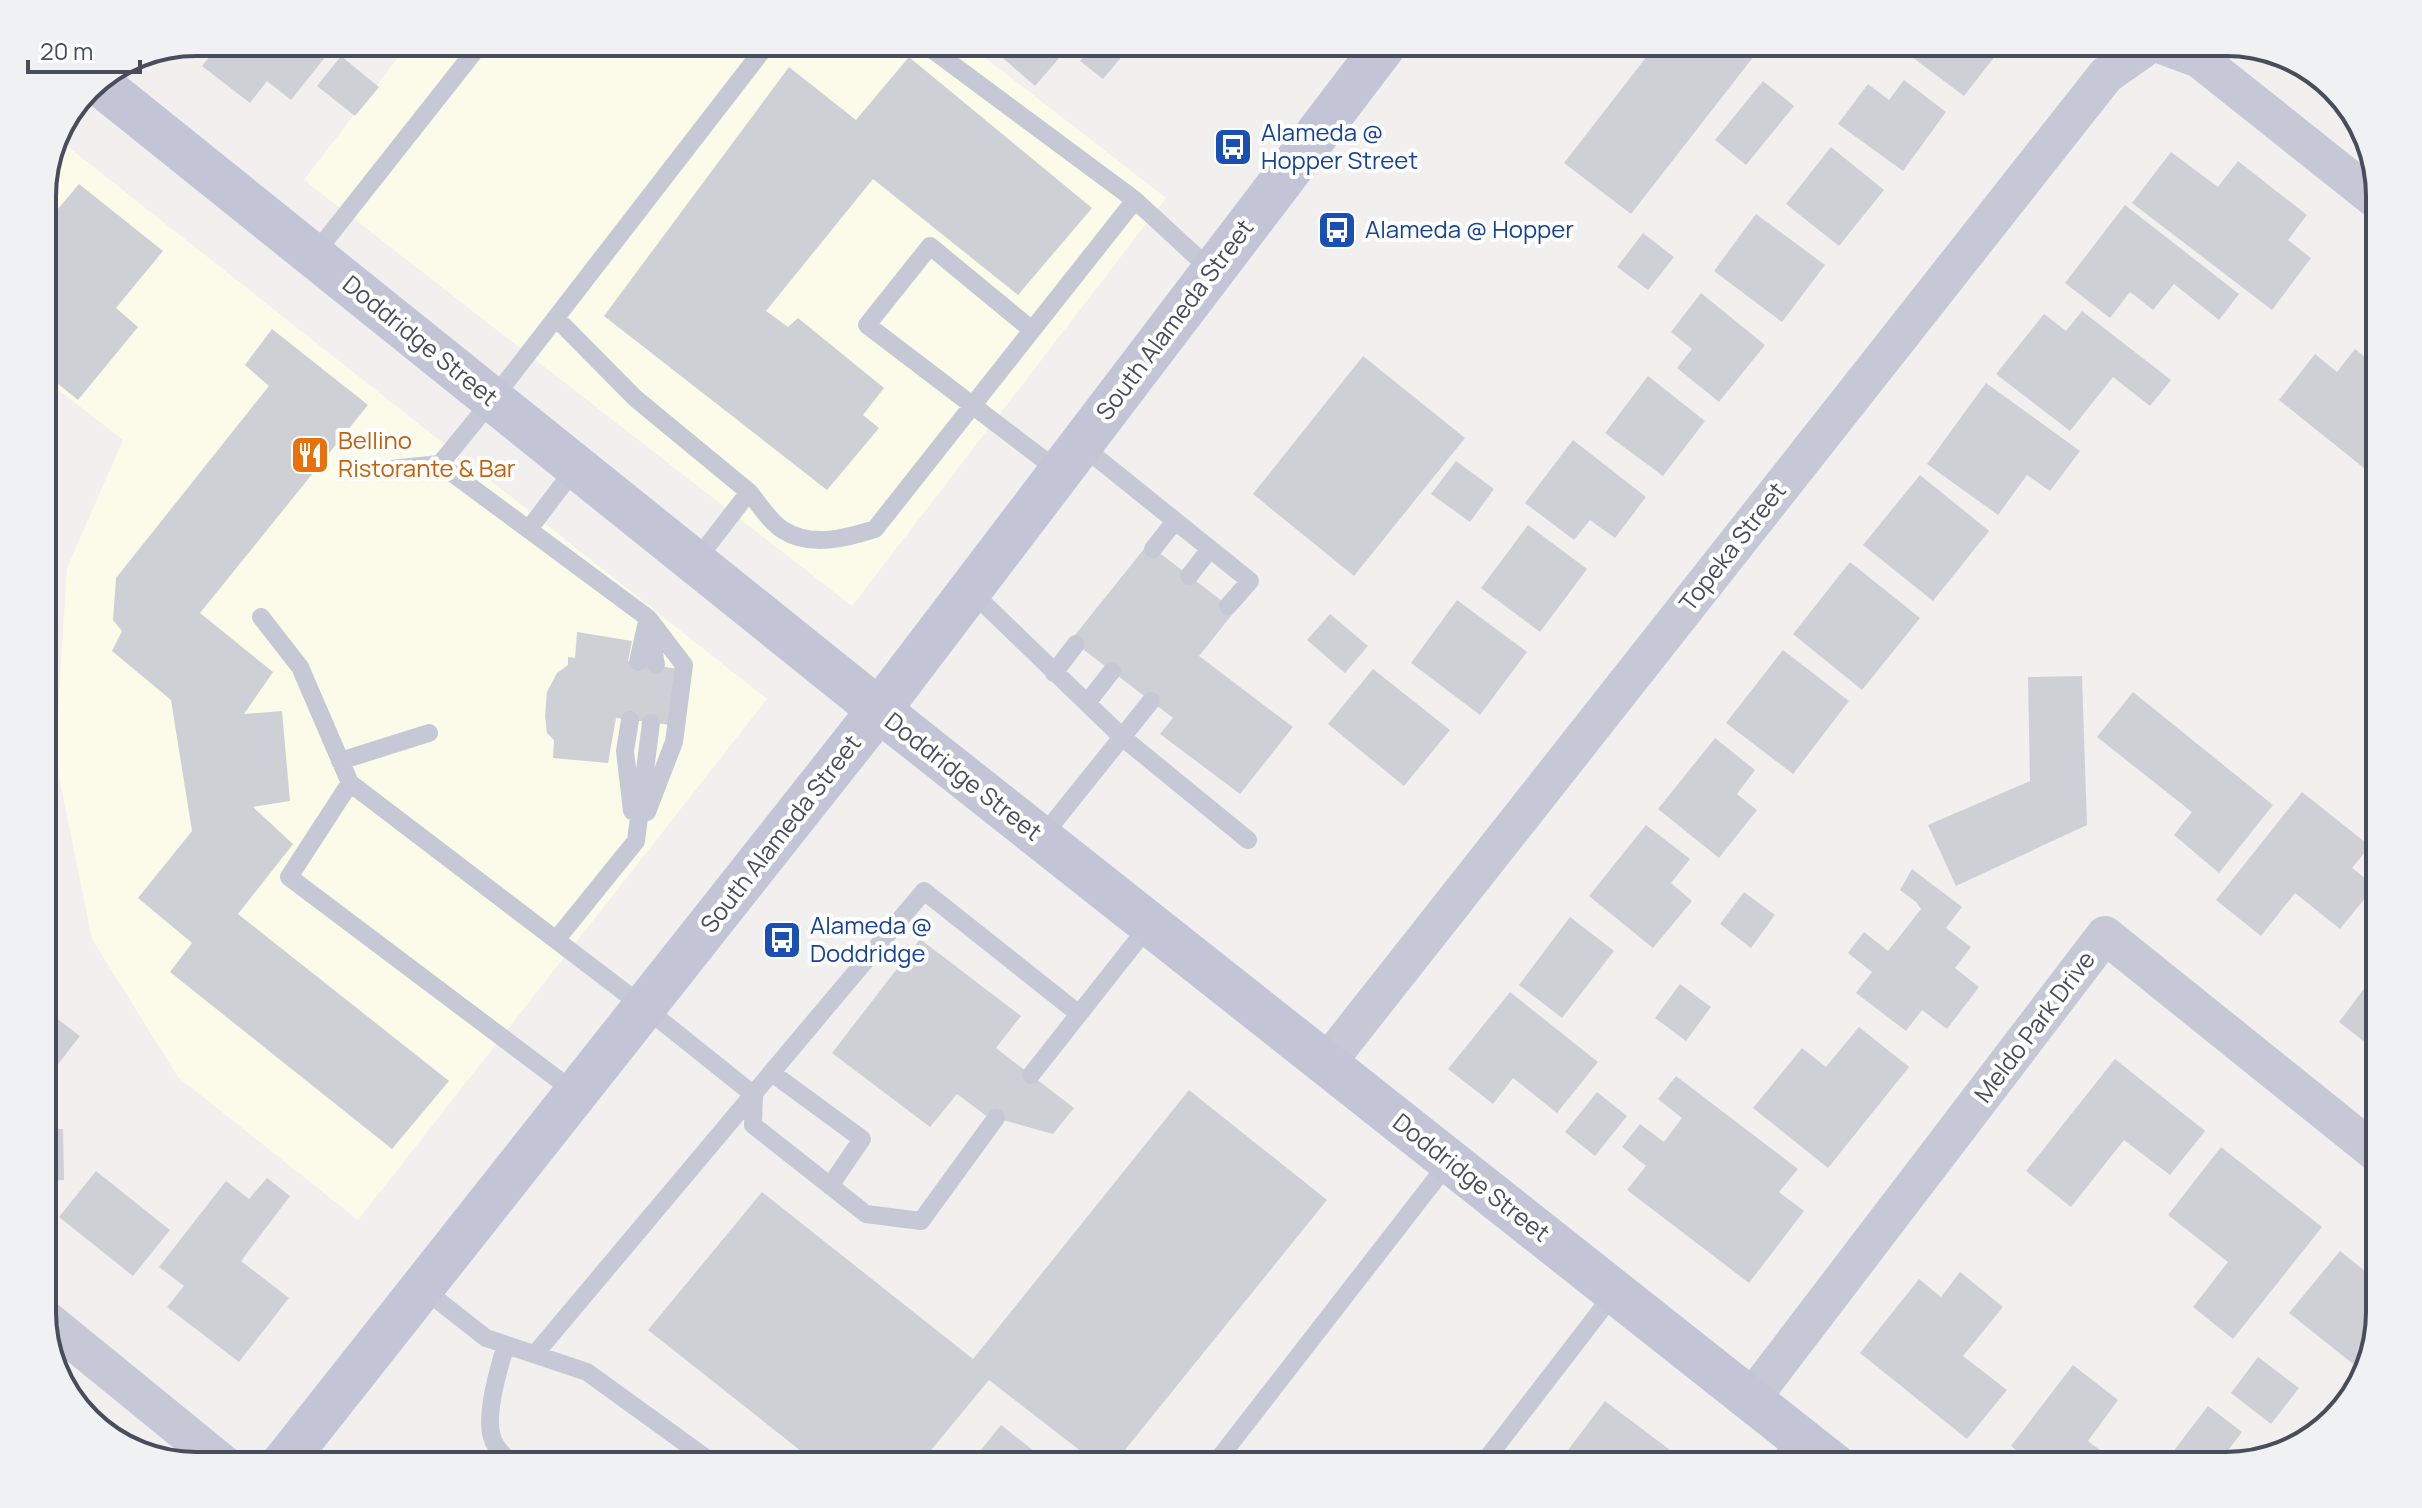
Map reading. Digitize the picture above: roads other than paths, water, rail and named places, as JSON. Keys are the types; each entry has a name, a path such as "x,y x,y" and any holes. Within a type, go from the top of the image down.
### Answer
{"main road":[{"name":"South Alameda Street","path":"292,1452 971,591 1212,271 1368,56"},
{"name":"Doddridge Street","path":"106,89 879,710 1751,1399 1787,1451"}],"street":[{"name":"Topeka Street","path":"1326,1064 2106,75 2133,56"},
{"path":"2191,56 2199,59 2366,192"},
{"name":"Meldo Park Drive","path":"1751,1399 2105,935 2366,1145"},
{"path":"57,1328 209,1452"}],"lane":[{"path":"313,256 471,56"},
{"path":"440,464 758,56"},
{"path":"941,56 1135,200 1212,271"},
{"path":"556,318 635,398 749,492 783,530 808,539 842,540 875,529 1135,200"},
{"path":"1032,330 930,246 867,325 973,405 1071,458 1175,521 1250,581 1228,606"},
{"path":"381,470 440,464 648,618 684,665 674,742 636,841 556,940"},
{"path":"529,529 576,466"},
{"path":"695,562 749,492"},
{"path":"1153,549 1175,521"},
{"path":"1189,576 1210,549"},
{"path":"971,591 1122,737 1248,840"},
{"path":"261,617 300,667 350,783 644,1007 754,1095"},
{"path":"647,664 648,618"},
{"path":"1054,673 1076,644"},
{"path":"1087,703 1112,671"},
{"path":"1041,838 1151,701"},
{"path":"630,720 625,751 636,841"},
{"path":"636,841 651,723"},
{"path":"340,761 429,733"},
{"path":"350,783 289,877 576,1093"},
{"path":"535,1354 924,891 1079,1014"},
{"path":"1031,1075 1150,924"},
{"path":"772,1073 862,1139 830,1186"},
{"path":"754,1095 753,1125 866,1214 921,1221 996,1118"},
{"path":"1224,1452 1450,1161"},
{"path":"421,1287 486,1338 587,1372 698,1452"},
{"path":"1492,1452 1615,1292"},
{"path":"501,1452 491,1436 493,1383 506,1345"}],"place":[{"name":"Alameda @ Hopper Street","path":"1233,147"},
{"name":"Alameda @ Hopper","path":"1337,230"},
{"name":"Bellino Ristorante & Bar","path":"310,455"},
{"name":"Alameda @ Doddridge","path":"782,940"}]}
